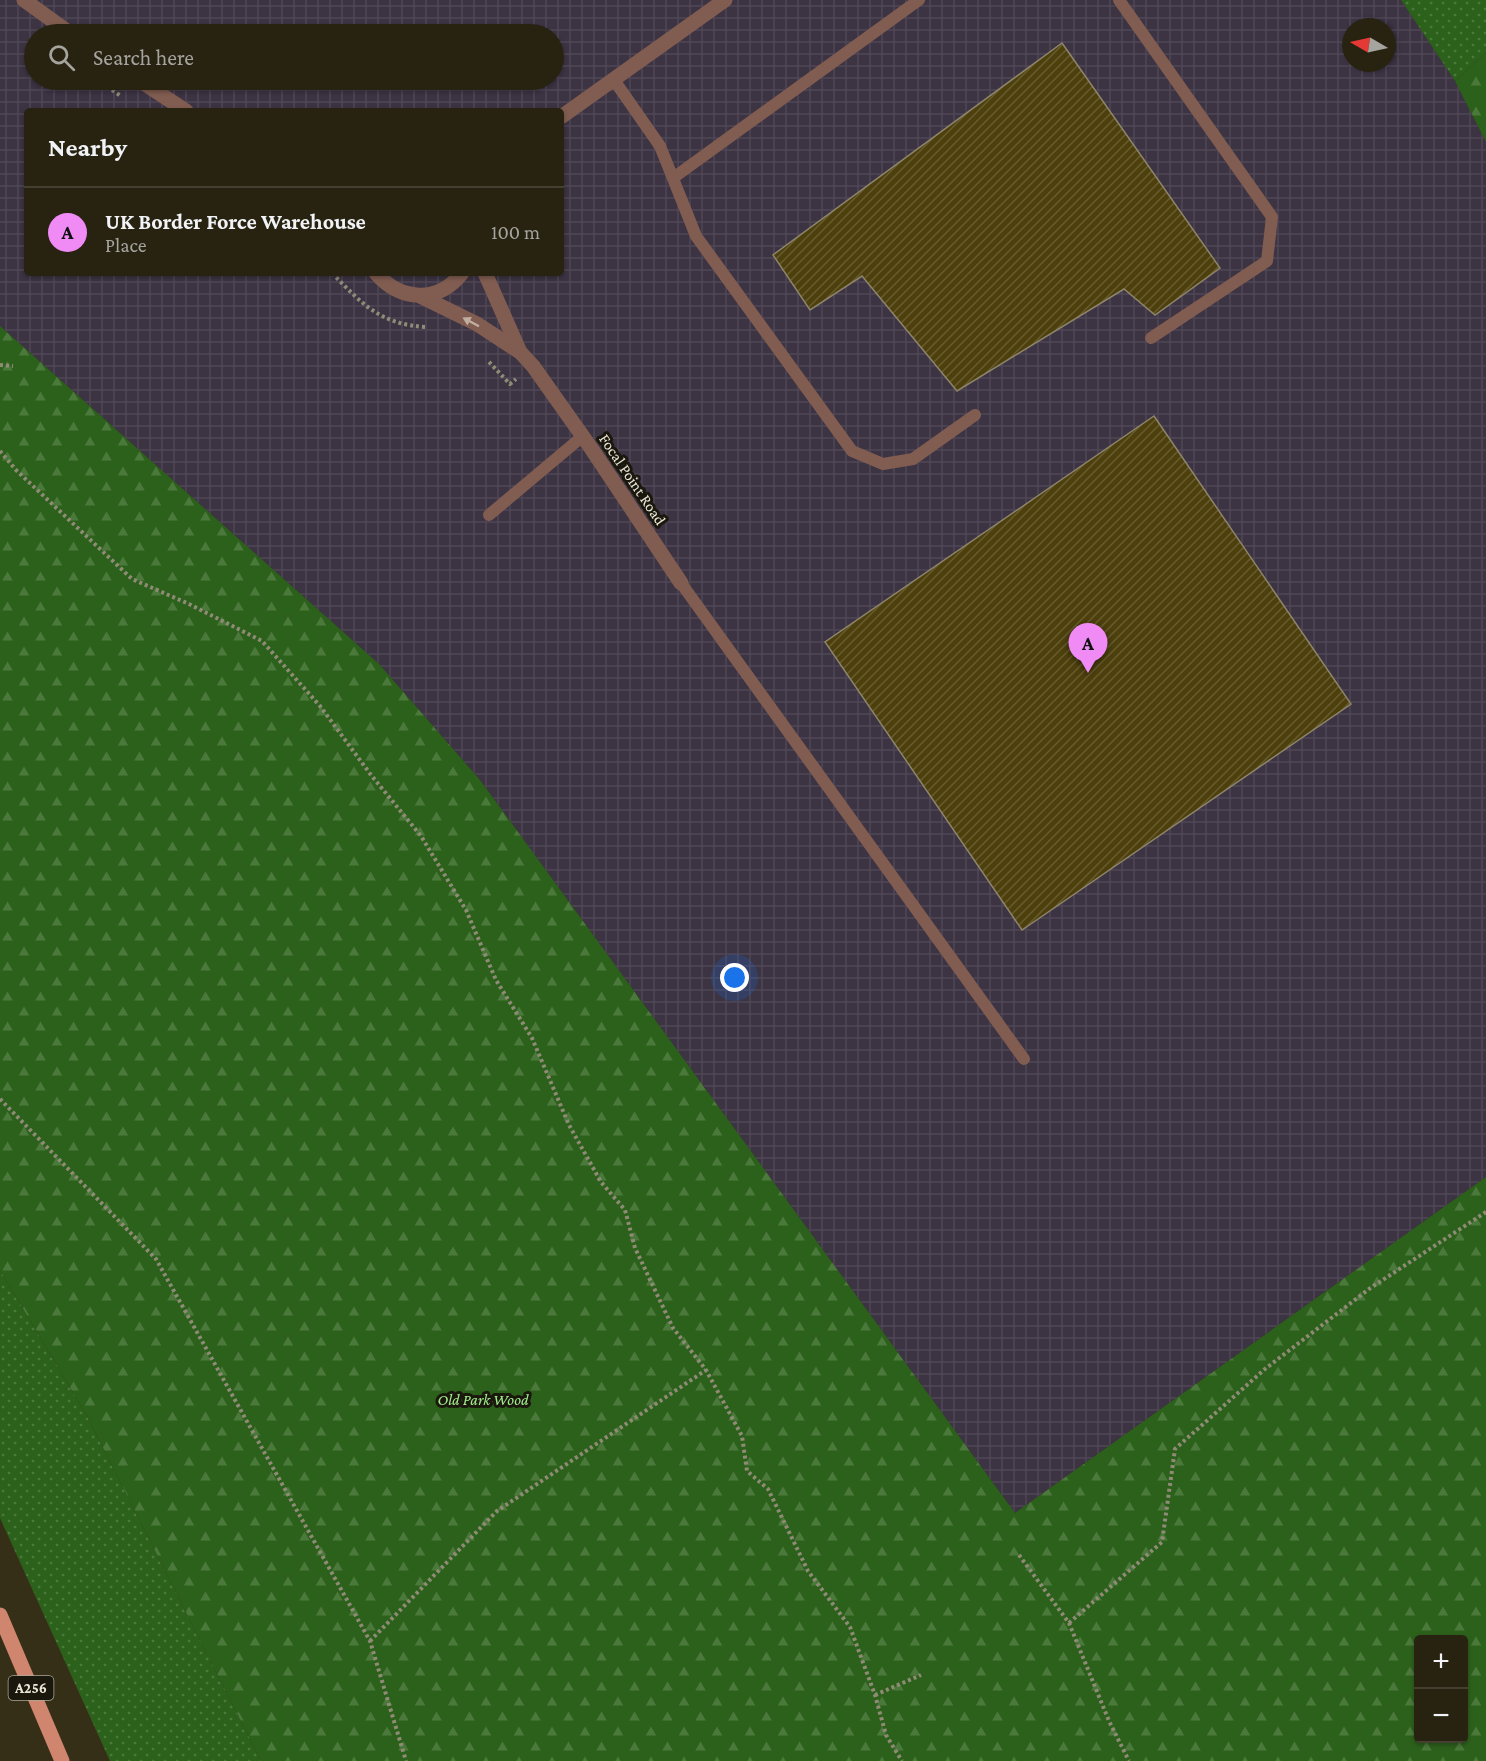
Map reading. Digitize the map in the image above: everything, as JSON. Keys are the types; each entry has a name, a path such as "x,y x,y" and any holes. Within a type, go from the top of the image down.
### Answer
{"main road":[{"name":"A256","path":"0,1615 62,1761"}],"street":[{"path":"24,0 56,24"},
{"path":"564,115 725,0"},
{"path":"154,90 181,108"},
{"path":"420,296 435,293 449,286 459,276"},
{"path":"486,276 520,352"},
{"path":"378,277 401,293 420,296 477,324 520,352"},
{"name":"Focal Point Road","path":"520,352 533,366 583,436 681,583"}],"lane":[{"path":"673,178 919,0"},
{"path":"1119,0 1272,217 1267,261 1151,338"},
{"path":"614,80 660,146 696,236 852,451 883,464 913,459 975,416"},
{"path":"489,515 583,436"},
{"path":"681,583 1024,1059"}],"path":[{"path":"335,276 361,303 383,316 405,326 437,328"},
{"path":"488,361 510,384 533,366"},
{"path":"0,365 13,366"},
{"path":"0,451 16,470 132,579 189,604 262,641 320,706 371,775 421,836 466,910 496,980 532,1038 569,1125 601,1182 625,1210 635,1248 673,1328 706,1370 742,1436 747,1471 768,1489 808,1571 850,1627 875,1695 886,1736 902,1761"},
{"path":"0,1100 156,1259 370,1641 406,1761"},
{"path":"1069,1623 1162,1542 1175,1449 1265,1369 1312,1332 1369,1289 1486,1212"},
{"path":"370,1641 497,1511 706,1370"},
{"path":"1019,1555 1069,1623 1109,1721 1129,1761"},
{"path":"875,1695 921,1675"}],"shaded area":[{"path":"0,0 1401,0 1455,81 1486,142 1486,1177 1015,1513 480,780 379,664 0,326"}],"green space":[{"path":"1401,0 1486,0 1486,53 1455,81"},
{"path":"1486,53 1486,142 1455,81"},
{"name":"Old Park Wood","path":"0,326 379,664 480,780 1015,1513 1486,1177 1486,1761 261,1761 87,1416 0,1270"},
{"path":"0,1270 87,1416 261,1761 110,1761 0,1518"}],"building":[{"path":"1062,43 1220,268 1155,315 1124,289 957,391 862,276 810,310 773,255"},
{"path":"1154,416 1351,704 1022,930 825,642"}],"place":[{"name":"UK Border Force Warehouse","path":"1088,673"}]}
